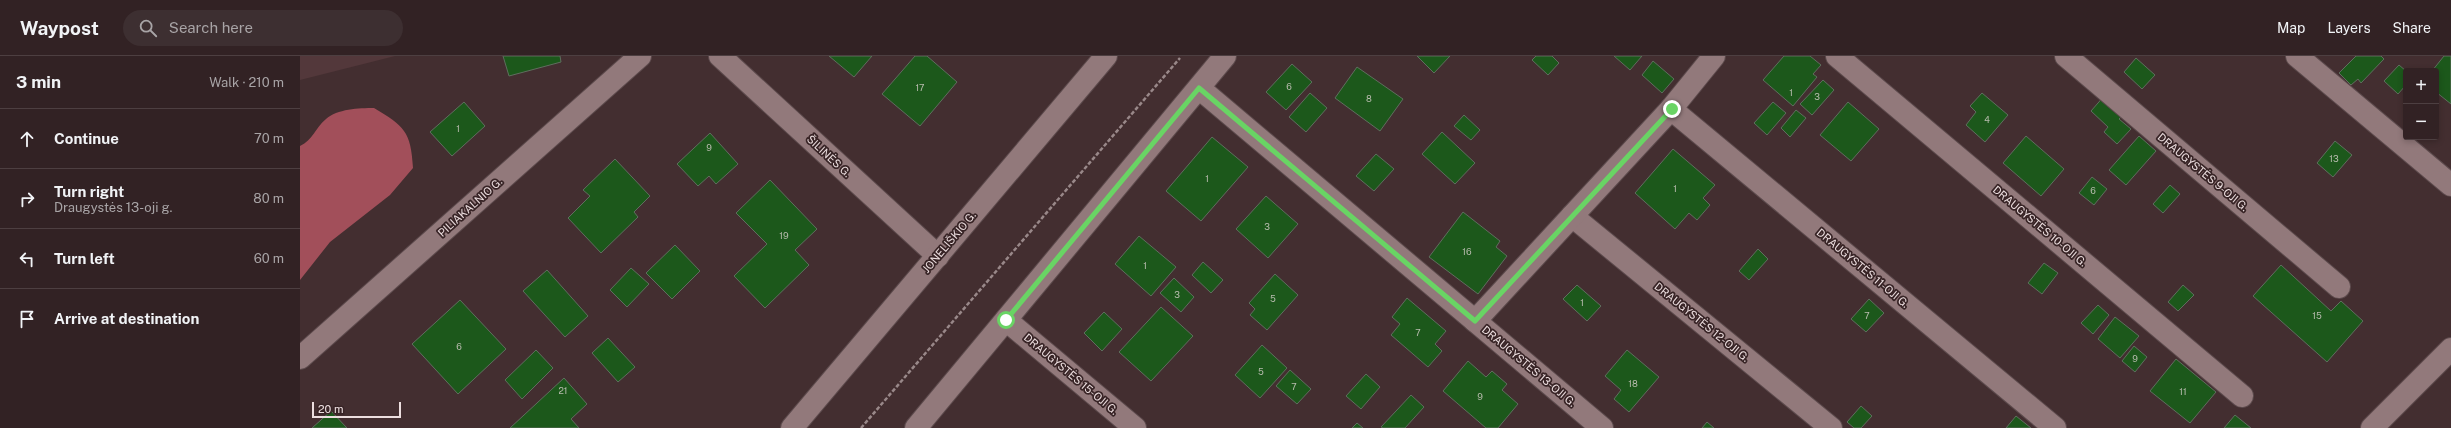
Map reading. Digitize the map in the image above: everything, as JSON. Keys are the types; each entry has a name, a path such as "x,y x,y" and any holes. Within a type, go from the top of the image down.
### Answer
{"street":[{"name":"PILIAKALNIO G.","path":"300,358 640,56"},
{"name":"ŠILINĖS G.","path":"720,56 938,256"},
{"name":"JONELIŠKIO G.","path":"792,428 1106,56"},
{"path":"916,428 1225,56"},
{"path":"1475,321 1672,109 1714,56"},
{"name":"DRAUGYSTĖS 10-OJI G.","path":"1837,56 2242,396"},
{"name":"DRAUGYSTĖS 9-OJI G.","path":"2066,56 2339,287"},
{"path":"2297,56 2451,185"},
{"name":"DRAUGYSTĖS 13-OJI G.","path":"1199,88 1602,428"},
{"name":"DRAUGYSTĖS 11-OJI G.","path":"1672,109 2055,428"},
{"name":"DRAUGYSTĖS 12-OJI G.","path":"1572,216 1831,428"},
{"name":"DRAUGYSTĖS 15-OJI G.","path":"1006,320 1135,428"},
{"path":"2372,428 2451,349"}],"path":[{"path":"861,428 1180,58"}],"shaded area":[{"path":"300,56 395,56 300,80"},
{"path":"362,108 374,108 399,125 404,131 410,146 413,168 390,195 330,242 300,280 300,146 308,141 322,122 336,113"}],"building":[{"path":"503,56 560,56 561,62 509,76"},
{"path":"829,56 872,56 854,77"},
{"path":"915,56 927,56 957,82 920,126 882,94"},
{"path":"1417,56 1450,56 1434,73"},
{"path":"1536,56 1552,56 1559,63 1548,75 1532,60"},
{"path":"1614,56 1642,56 1630,70"},
{"path":"1784,56 1810,56 1821,65 1813,74 1817,77 1793,106 1763,80"},
{"path":"2356,56 2381,56 2384,59 2361,83 2358,79 2351,85 2339,73"},
{"path":"2444,56 2451,56 2451,104 2439,94 2439,68 2434,68"},
{"path":"2136,58 2155,75 2142,89 2124,72"},
{"path":"1653,61 1674,79 1662,93 1642,75"},
{"path":"1292,64 1312,82 1286,110 1266,92"},
{"path":"2399,65 2403,68 2403,88 2398,94 2384,81"},
{"path":"1357,67 1403,99 1380,131 1335,98"},
{"path":"1823,80 1834,90 1812,115 1800,104"},
{"path":"1310,93 1327,108 1306,132 1289,117"},
{"path":"1982,93 2008,115 1985,142 1966,125 1976,112 1970,106"},
{"path":"2105,95 2125,113 2119,119 2131,129 2117,144 2104,132 2108,127 2091,111"},
{"path":"464,102 485,126 452,156 430,132"},
{"path":"1773,102 1786,113 1767,135 1754,123"},
{"path":"1848,102 1879,129 1851,161 1820,135"},
{"path":"1796,110 1806,118 1790,137 1781,128"},
{"path":"1464,115 1480,130 1471,140 1454,126"},
{"path":"1442,132 1475,163 1455,184 1422,154"},
{"path":"710,133 738,164 716,184 709,176 698,186 677,164"},
{"path":"2026,136 2064,169 2041,196 2003,163"},
{"path":"2139,136 2156,151 2126,185 2109,170"},
{"path":"1212,137 1248,167 1201,221 1166,191"},
{"path":"2335,141 2352,155 2333,177 2317,163"},
{"path":"1673,149 1715,185 1703,198 1710,205 1697,220 1689,213 1675,229 1635,193"},
{"path":"1376,154 1394,169 1374,191 1356,176"},
{"path":"615,159 650,196 634,212 638,217 601,253 568,218 590,196 583,190"},
{"path":"2092,177 2107,189 2094,205 2079,193"},
{"path":"770,180 817,229 795,250 809,265 765,308 734,276 767,244 736,213"},
{"path":"2170,185 2180,194 2163,213 2153,204"},
{"path":"1266,196 1298,224 1268,258 1236,229"},
{"path":"1463,212 1500,241 1496,247 1507,256 1478,294 1429,257"},
{"path":"1139,236 1176,267 1151,296 1115,264"},
{"path":"675,245 700,271 672,299 646,273"},
{"path":"1758,249 1768,259 1749,280 1739,271"},
{"path":"1203,262 1223,280 1211,293 1192,275"},
{"path":"2044,263 2058,273 2042,294 2028,283"},
{"path":"2281,265 2331,311 2341,301 2363,321 2327,362 2253,296"},
{"path":"631,268 649,284 627,307 610,290"},
{"path":"547,270 588,316 565,337 523,291"},
{"path":"1275,274 1298,295 1267,330 1250,315 1255,309 1249,303"},
{"path":"1174,278 1194,297 1181,312 1160,293"},
{"path":"1577,285 1601,306 1587,321 1563,299"},
{"path":"2183,285 2194,295 2178,311 2168,302"},
{"path":"1407,298 1446,331 1435,344 1442,351 1428,367 1391,335 1400,324 1392,317"},
{"path":"1869,299 1884,313 1866,332 1851,319"},
{"path":"460,300 506,349 458,394 412,344"},
{"path":"2098,305 2109,315 2093,334 2081,323"},
{"path":"1161,307 1193,336 1151,381 1119,352"},
{"path":"1104,312 1122,329 1102,351 1084,333"},
{"path":"2115,317 2139,336 2120,358 2098,339"},
{"path":"608,338 635,367 618,382 592,353"},
{"path":"1262,345 1287,368 1260,398 1235,375"},
{"path":"2134,346 2147,357 2135,372 2122,361"},
{"path":"536,350 553,368 522,399 505,380"},
{"path":"1627,350 1659,377 1629,412 1614,399 1621,390 1605,376"},
{"path":"2176,359 2216,392 2190,423 2150,391"},
{"path":"1468,361 1486,377 1492,371 1507,384 1502,390 1518,404 1498,428 1486,428 1443,391"},
{"path":"1290,370 1311,389 1297,404 1276,386"},
{"path":"1366,374 1380,387 1361,409 1346,396"},
{"path":"564,378 587,404 571,419 579,428 510,428"},
{"path":"1411,395 1424,407 1405,428 1381,427"},
{"path":"1861,406 1872,416 1861,428 1854,428 1847,422"},
{"path":"331,411 347,428 312,428"},
{"path":"2235,415 2251,428 2224,428"},
{"path":"2016,416 2031,428 2006,428"},
{"path":"1707,422 1714,428 1702,428"},
{"path":"1357,423 1363,428 1352,428"}],"route":[{"path":"1006,320 1199,88 1475,321 1672,109"}]}
